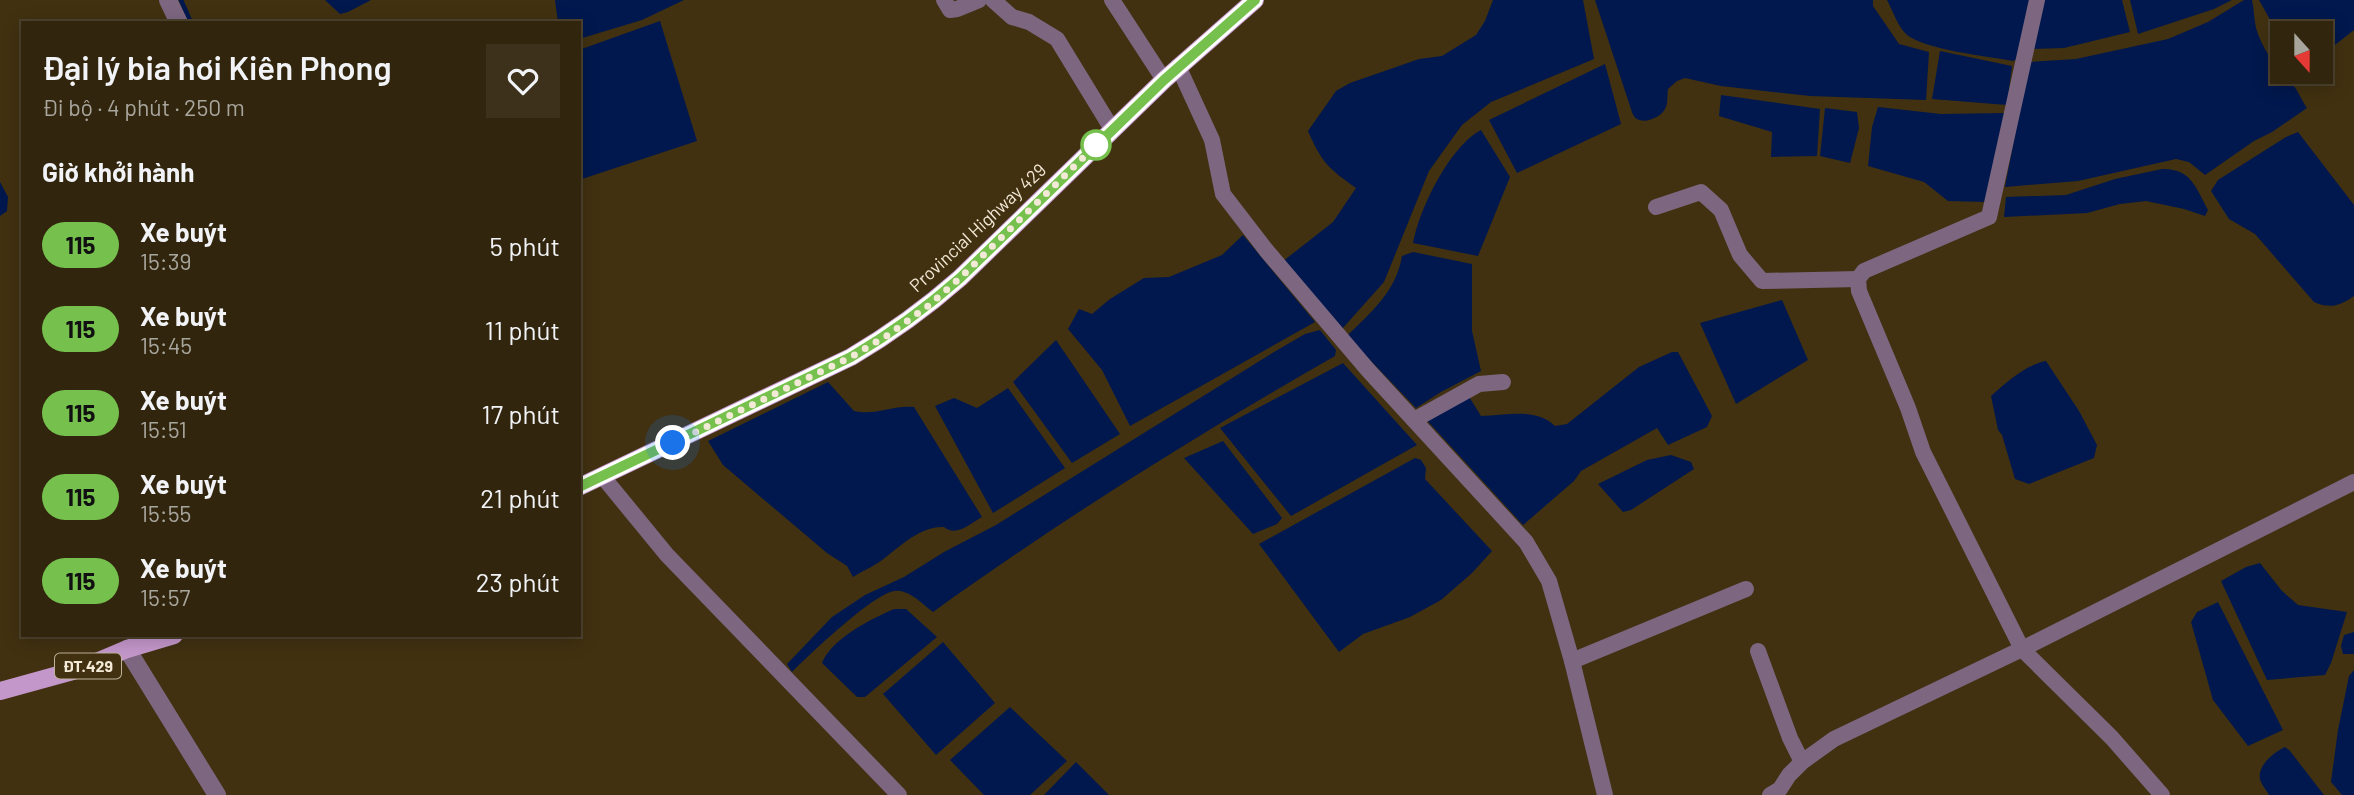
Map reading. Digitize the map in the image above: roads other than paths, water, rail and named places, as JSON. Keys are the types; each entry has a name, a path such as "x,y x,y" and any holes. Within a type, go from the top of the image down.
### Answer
{"main road":[{"name":"Provincial Highway 429","path":"581,486 851,357 888,335 960,278 1178,66 1255,0"},
{"name":"ĐT.429","path":"0,691 80,669 127,649 167,637"}],"street":[{"path":"167,0 177,21"},
{"path":"944,0 950,10 979,0"},
{"path":"993,0 1012,17 1029,22 1057,39 1112,130"},
{"path":"1112,0 1164,80"},
{"path":"2037,0 1989,217 1864,271 1858,279 1858,291 1908,408 1923,452 2022,649 2112,738 2162,795"},
{"path":"1178,66 1212,140 1223,194 1265,250 1367,370 1526,542 1549,581 1605,795"},
{"path":"1656,207 1701,192 1721,210 1740,254 1762,281 1858,279"},
{"path":"1414,420 1479,384 1503,382"},
{"path":"603,477 667,555 899,795"},
{"path":"1770,795 1780,789 1802,762 1834,739 2022,649 2354,482"},
{"path":"1572,661 1746,589"},
{"path":"127,649 217,795"},
{"path":"1758,651 1790,738 1802,762"}],"water":[{"path":"325,0 371,0 340,14"},
{"path":"555,0 684,0 642,20 581,38 581,21 558,21"},
{"path":"1493,0 1583,0 1594,59 1491,102 1462,125 1429,171 1384,282 1342,329 1282,262 1333,222 1356,188 1327,164 1317,151 1308,131 1336,91 1350,83 1419,59 1442,56 1476,35"},
{"path":"1595,0 1873,0 1873,6 1899,44 1929,52 1926,100 1810,96 1721,86 1685,78 1668,89 1667,105 1661,114 1649,120 1641,120 1635,118 1632,112"},
{"path":"1887,0 2029,0 2017,59 2013,61 1956,52 1915,40 1903,30"},
{"path":"2044,0 2122,0 2130,32 2064,48 2032,49"},
{"path":"2130,0 2232,0 2214,9 2138,34"},
{"path":"2244,0 2252,0 2256,28 2270,57 2270,84 2292,84 2307,108 2205,175 2189,162 2176,159 2078,181 2005,187 2029,62 2076,59 2168,39 2208,22"},
{"path":"2259,0 2354,0 2354,30 2333,47 2333,21 2271,21"},
{"path":"660,21 697,141 581,179 581,49"},
{"path":"1940,51 2012,66 2007,105 1932,99"},
{"path":"1605,64 1621,124 1517,173 1489,120"},
{"path":"1721,95 1820,109 1817,156 1771,157 1772,132 1719,116"},
{"path":"1878,107 1941,114 2005,113 1986,202 1948,201 1924,182 1868,166 1872,127"},
{"path":"1825,108 1857,112 1859,128 1850,163 1820,156"},
{"path":"1481,130 1510,177 1478,256 1413,243 1422,213 1447,164 1469,138"},
{"path":"2298,132 2354,205 2354,296 2335,305 2314,302 2255,234 2229,219 2211,191 2218,180"},
{"path":"2162,169 2180,172 2191,181 2208,210 2205,216 2146,201 2120,204 2087,213 2004,217 2006,197 2066,195 2115,179"},
{"path":"0,182 8,197 7,211 0,216"},
{"path":"1243,235 1315,322 1130,426 1102,370 1068,329 1079,309 1092,314 1144,278 1169,277 1222,255"},
{"path":"1413,252 1472,264 1472,331 1481,371 1416,408 1347,336 1388,291 1402,256"},
{"path":"1782,300 1808,360 1736,404 1700,323"},
{"path":"1320,330 1336,350 1335,356 1131,479 933,612 905,592 885,594 842,626 792,672 787,664 832,617 865,595 904,577 996,525 1274,352 1305,334"},
{"path":"1056,340 1120,434 1072,463 1013,382"},
{"path":"1672,352 1678,352 1712,416 1707,427 1668,445 1657,428 1581,471 1574,481 1523,525 1423,416 1468,395 1481,416 1530,414 1555,426 1567,424 1639,367"},
{"path":"2046,361 2079,411 2097,445 2094,458 2029,484 2015,479 2002,435 1998,430 1991,396 2024,370"},
{"path":"1343,363 1417,445 1291,516 1220,428"},
{"path":"828,382 854,411 914,407 982,517 958,530 944,527 928,529 879,563 853,577 847,566 827,553 723,465 708,441"},
{"path":"1008,388 1065,468 993,513 935,406 954,398 977,408"},
{"path":"1223,441 1282,518 1277,524 1253,534 1184,458"},
{"path":"1671,455 1691,462 1694,469 1631,510 1623,512 1598,484 1647,460"},
{"path":"1415,458 1421,460 1426,468 1425,479 1492,551 1441,600 1410,617 1363,634 1339,652 1259,544"},
{"path":"2260,563 2282,591 2298,605 2347,612 2325,675 2267,680 2221,581 2246,567"},
{"path":"2218,602 2283,730 2248,746 2213,700 2191,622 2197,612"},
{"path":"894,609 906,609 937,637 865,697 857,697 822,663 843,638 863,624"},
{"path":"2354,632 2354,654 2343,654 2341,646 2344,635"},
{"path":"943,642 995,703 936,755 883,694"},
{"path":"2354,670 2354,795 2342,795 2331,782 2349,676"},
{"path":"1010,707 1067,761 1030,795 984,795 950,760"},
{"path":"2285,747 2324,795 2269,795 2261,781 2261,769 2271,756"},
{"path":"1076,762 1109,795 1044,795"}],"waterway":[{"path":"181,0 190,21"}]}
